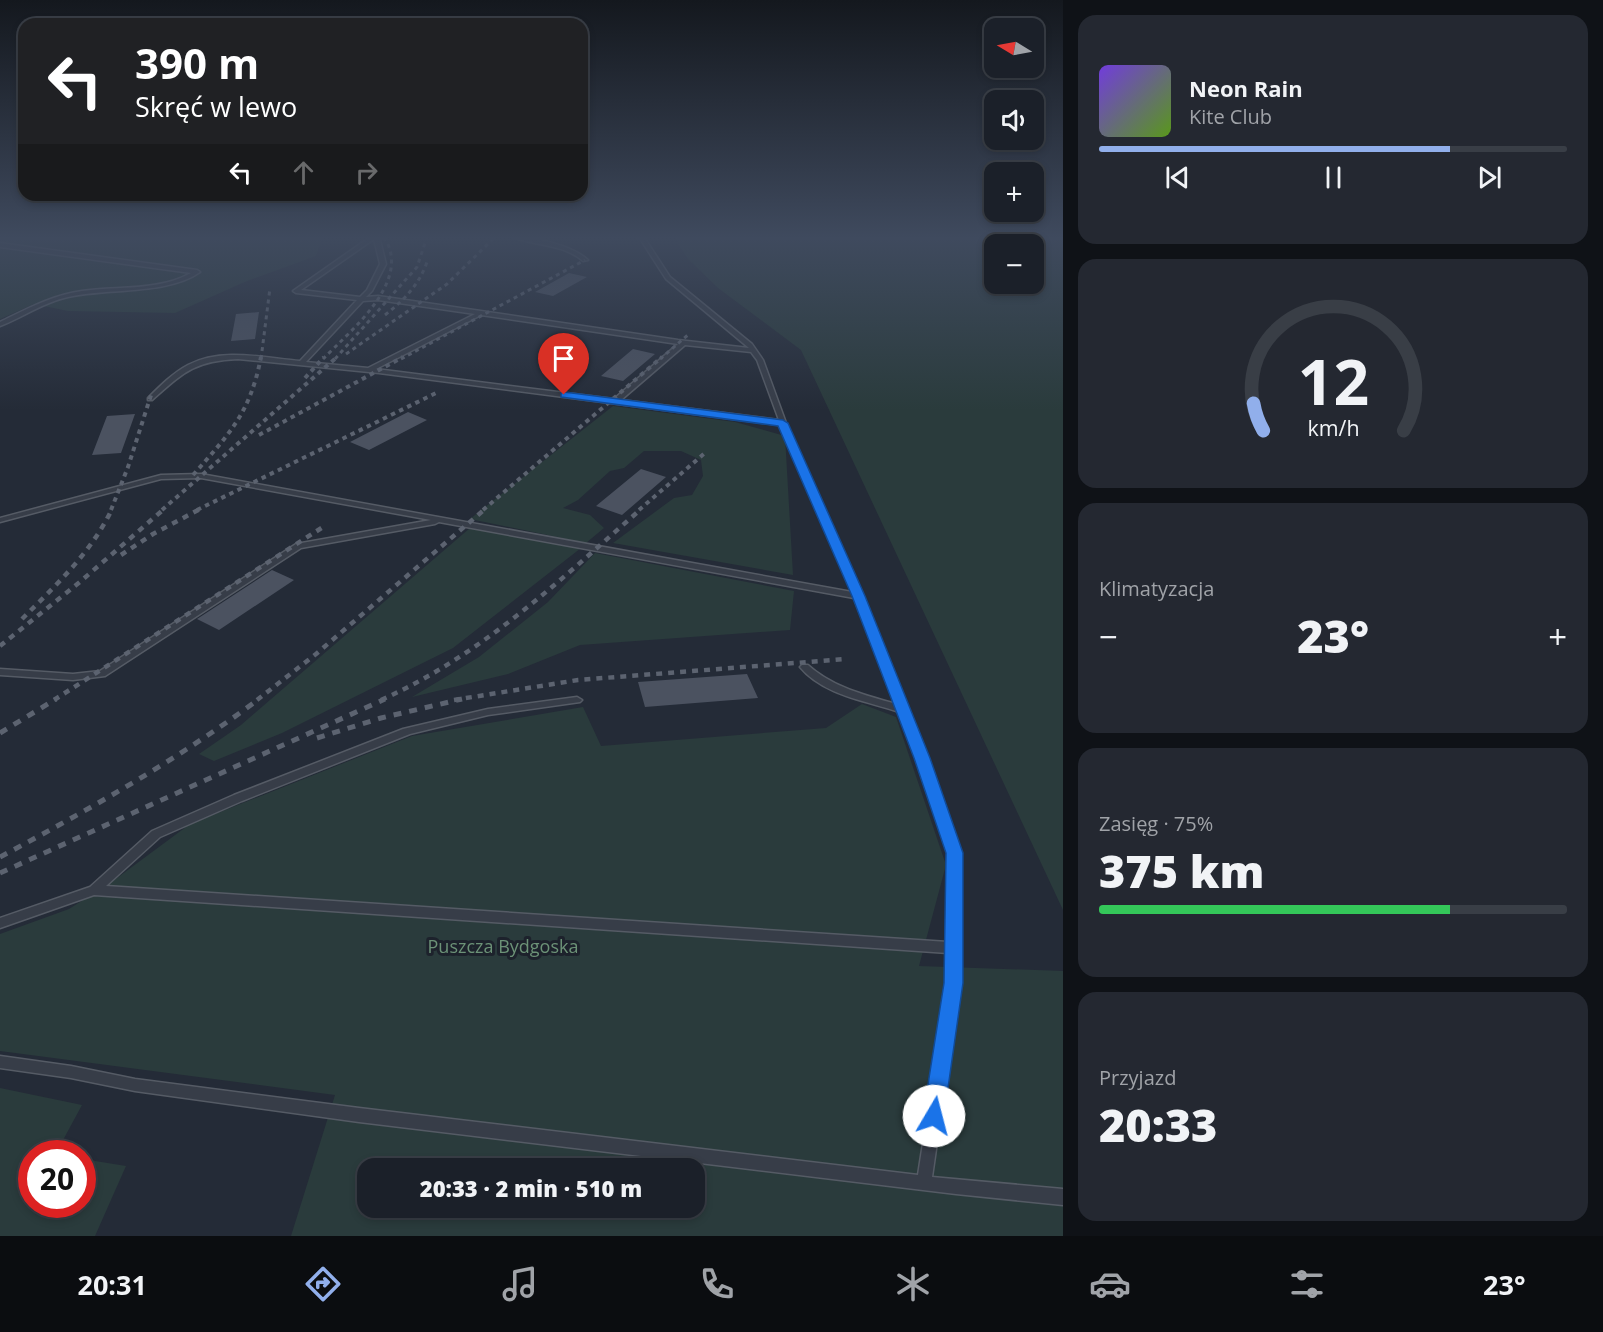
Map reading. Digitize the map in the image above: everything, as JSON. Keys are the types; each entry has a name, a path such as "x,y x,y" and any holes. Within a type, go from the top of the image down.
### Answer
{"lane":[{"path":"0,324 60,297 78,295"},
{"path":"327,295 363,299 378,298 683,343 754,351"},
{"path":"302,363 366,295"},
{"path":"688,295 750,345 760,360 783,423 858,596 903,710 955,853 954,983 924,1183"},
{"path":"369,370 479,314"},
{"path":"615,402 683,343"},
{"path":"150,399 186,368 207,359 244,357 369,370 783,423"},
{"path":"0,520 161,477 179,475 252,484 858,596"},
{"path":"0,672 74,677 102,674 299,546 443,520"},
{"path":"805,667 811,675 826,683 903,710"},
{"path":"0,923 94,890 156,834 238,798 397,735 488,712 577,700"},
{"path":"94,890 954,948"},
{"path":"0,1062 71,1072 135,1085 358,1115 924,1183 1063,1197"}],"green space":[{"path":"0,295 216,295 175,313 68,311 34,304 0,319"},
{"path":"727,295 1063,295 1063,910 801,350"},
{"path":"613,406 735,422 785,436 793,575 613,543 674,498 692,495 703,476 701,460 681,451 644,451 624,468 610,471 578,500 563,508 590,515 604,528 586,543 470,519"},
{"path":"470,528 581,548 453,648 282,733 214,761 199,754 241,725"},
{"path":"595,553 794,591 790,630 580,645 508,674 412,697 479,657 548,602"},
{"name":"Puszcza Bydgoska","path":"862,704 896,717 946,865 919,966 1063,971 1063,1236 291,1236 335,1095 0,1051 0,934 69,909 113,881 190,824 412,736 583,707 601,746 826,728"},
{"path":"0,1088 82,1105 63,1140 18,1140 18,1218 96,1218 96,1161 126,1166 95,1236 0,1236"}],"building":[{"path":"259,312 255,339 231,341 236,314"},
{"path":"633,349 655,354 623,381 601,376"},
{"path":"408,412 427,420 369,450 350,442"},
{"path":"135,414 121,453 92,455 107,416"},
{"path":"641,469 666,477 622,515 596,506"},
{"path":"272,570 294,580 219,630 197,619"},
{"path":"747,674 758,698 645,707 638,682"}],"railway":[{"path":"261,359 269,295"},
{"path":"323,359 362,319 380,295"},
{"path":"336,358 392,295"},
{"path":"385,315 407,295"},
{"path":"346,354 432,295"},
{"path":"401,359 521,295"},
{"path":"660,359 689,334"},
{"path":"193,475 227,435 244,409 251,394 261,357"},
{"path":"305,378 324,357"},
{"path":"259,435 403,357"},
{"path":"483,510 662,357"},
{"path":"162,510 336,358"},
{"path":"111,510 128,467 152,392"},
{"path":"197,510 436,393"},
{"path":"639,510 706,452"},
{"path":"22,619 83,554 112,509"},
{"path":"0,646 81,581 164,509"},
{"path":"121,555 153,534 200,509"},
{"path":"257,700 316,654 485,509"},
{"path":"381,700 418,682 486,639 518,615 641,509"},
{"path":"54,700 323,527"},
{"path":"454,700 578,680 846,659"},
{"path":"0,733 56,699"},
{"path":"0,857 132,783 197,743 259,699"},
{"path":"0,873 385,699"},
{"path":"317,738 381,718 462,699"}],"route":[{"path":"564,395 783,423 858,596 922,758 955,853 954,983 934,1116"}]}
